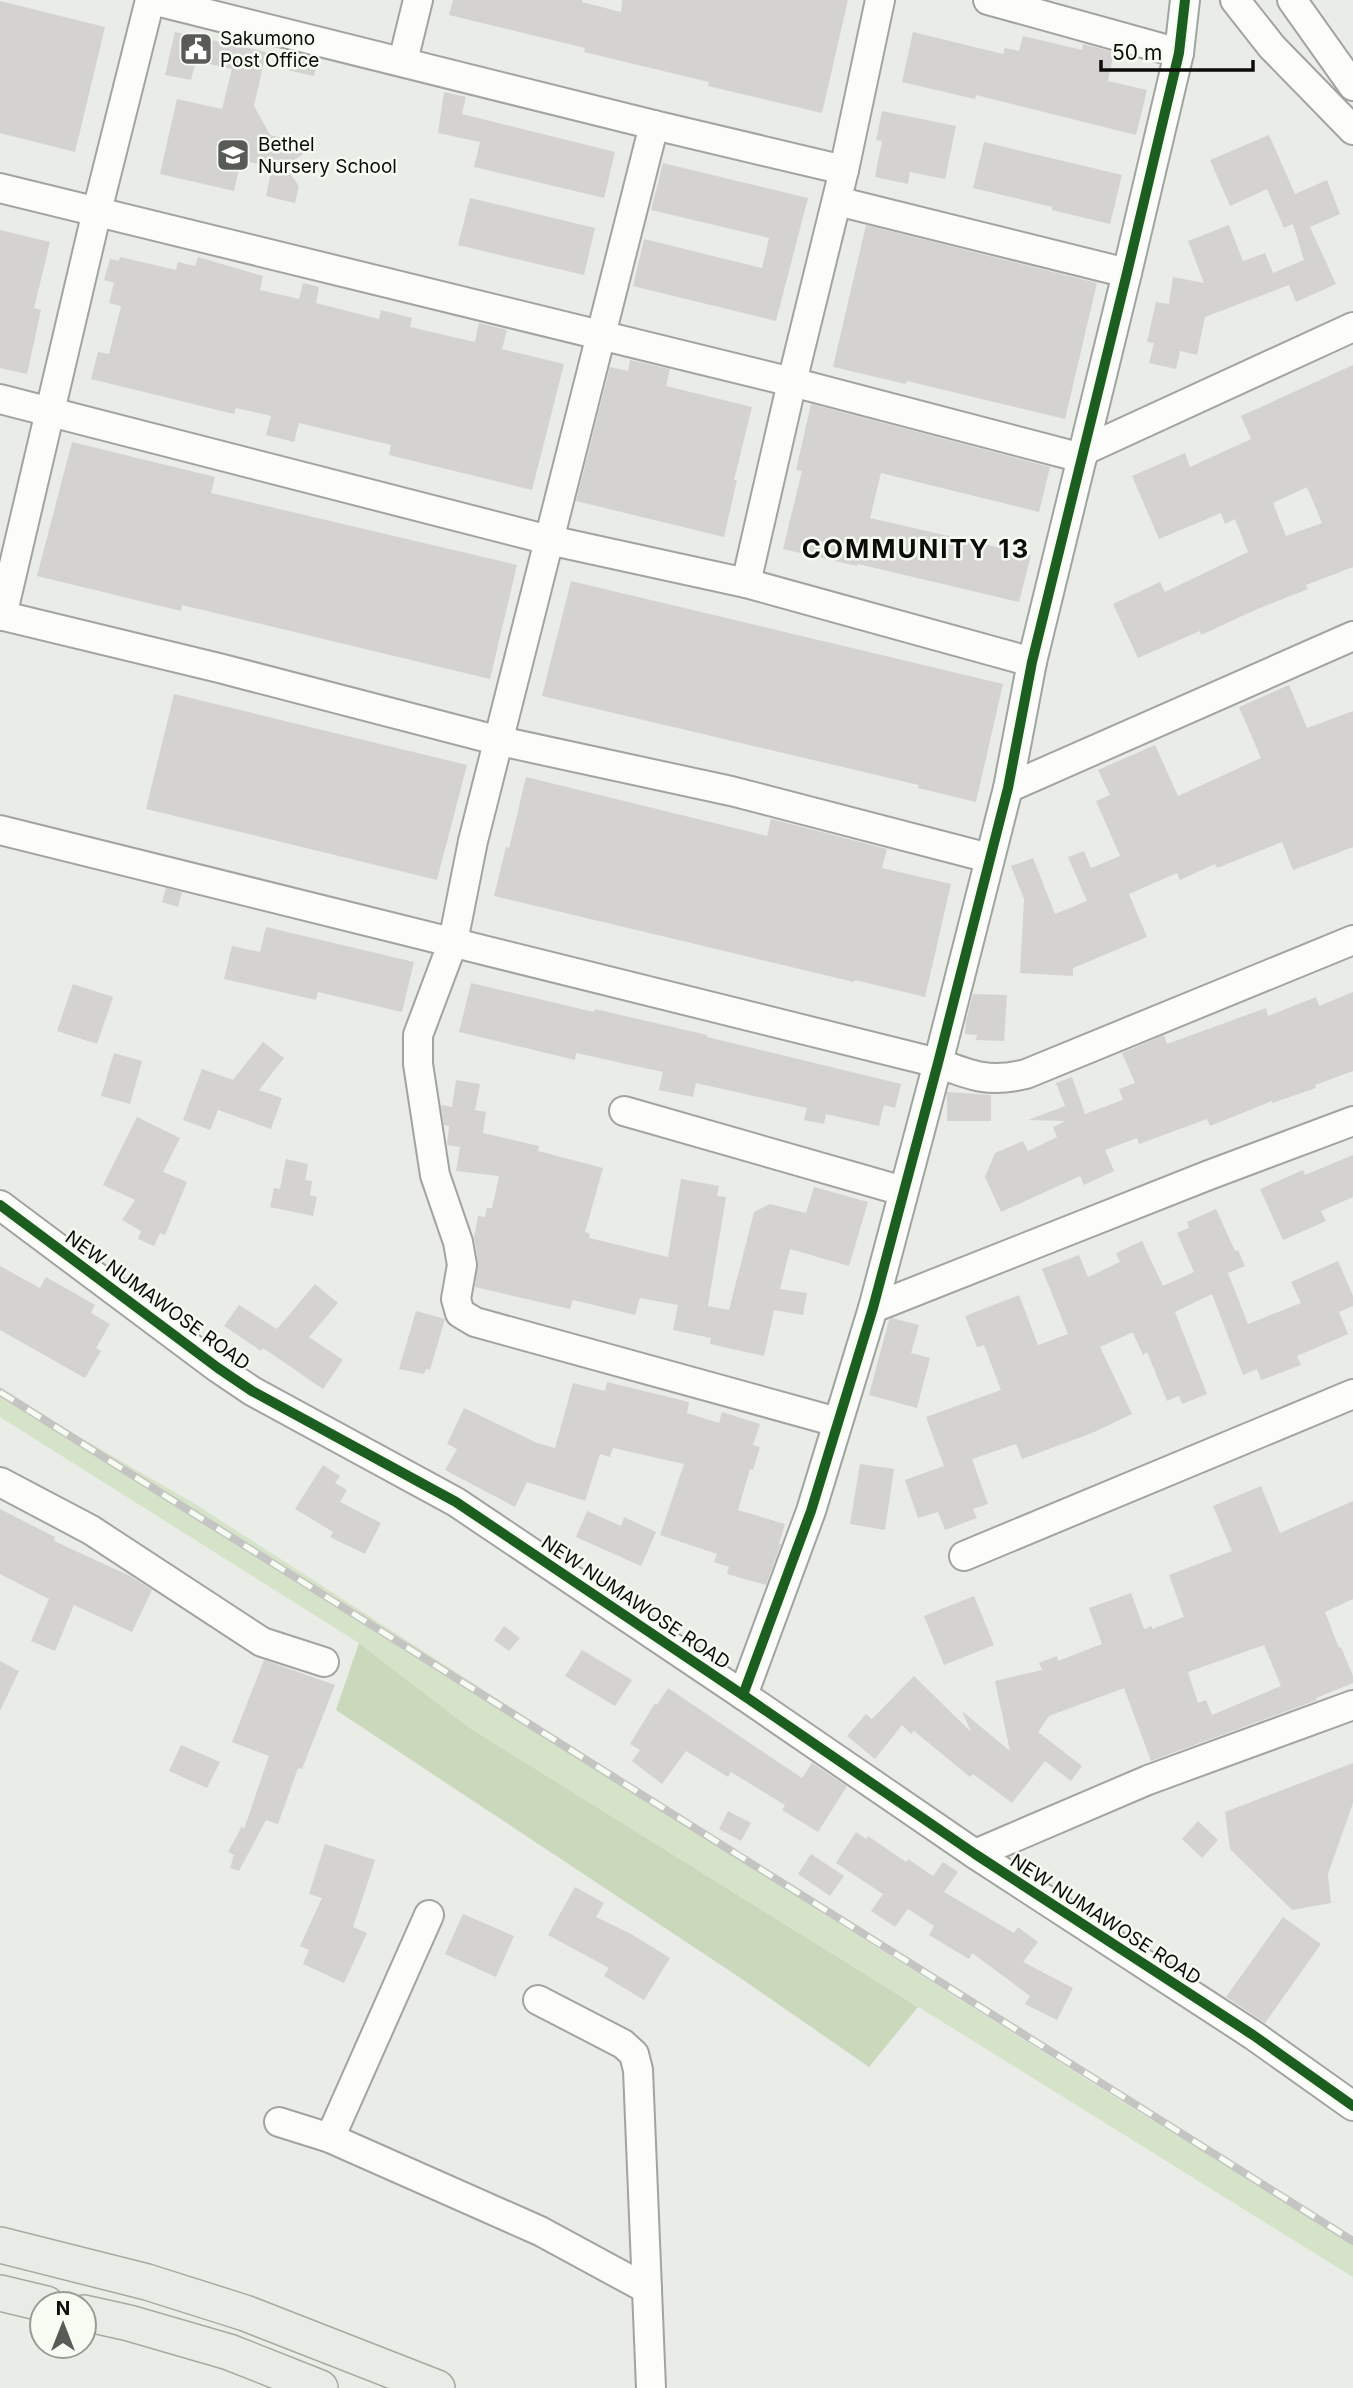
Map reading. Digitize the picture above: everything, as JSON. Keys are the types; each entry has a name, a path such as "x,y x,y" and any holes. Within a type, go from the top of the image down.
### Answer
{"main road":[{"path":"0,2245 147,2282 245,2313 437,2388"},
{"path":"0,2293 28,2300"},
{"path":"98,2317 229,2352 320,2388"}],"street":[{"path":"844,170 151,0 97,211 1,615 232,671 500,741 731,791 989,858"},
{"path":"403,61 418,0"},
{"path":"746,583 844,170 880,0"},
{"path":"988,0 1179,53"},
{"path":"743,1695 811,1511 873,1308 938,1063 1008,788 1032,662 1128,273 1179,53 1185,0"},
{"path":"1235,0 1272,47 1353,129"},
{"path":"1292,0 1353,86"},
{"path":"654,125 473,841 453,942 418,1035 418,1063 435,1175 458,1242 462,1265 456,1299 460,1313 475,1322 837,1422"},
{"path":"0,188 1083,455 1353,327"},
{"path":"836,201 1128,273"},
{"path":"0,399 550,540 746,583 1032,662"},
{"path":"1008,788 1353,636"},
{"path":"0,830 938,1063 978,1078 1005,1079 1026,1074 1353,940"},
{"path":"624,1111 903,1191"},
{"path":"873,1308 1353,1121"},
{"name":"NEW NUMAWOSE ROAD","path":"0,1205 252,1391 456,1502 975,1854 1253,2035 1353,2106"},
{"path":"964,1556 1353,1394"},
{"path":"0,1482 91,1530 262,1642 324,1662"},
{"path":"975,1854 1149,1780 1353,1705"},
{"path":"330,2138 429,1915"},
{"path":"538,2000 623,2045 634,2054 638,2070 651,2388"},
{"path":"279,2122 330,2138 540,2231 647,2290"}],"green space":[{"path":"0,1391 195,1504 594,1761 851,1931 1140,2113 1353,2241 1353,2277 468,1727 359,1643 0,1417"},
{"path":"359,1643 468,1727 918,2007 869,2067 739,1977 336,1710"}],"building":[{"path":"453,0 582,0 621,12 622,0 848,0 822,113 708,86 709,82 584,52 585,48 449,15"},
{"path":"0,1 105,27 75,152 0,133"},
{"name":"Bethel Nursery School","path":"175,32 266,52 254,106 270,135 315,145 285,167 299,186 295,203 266,196 272,167 241,160 234,191 160,174 177,99 222,109 232,69 196,61 191,80 165,75"},
{"path":"913,32 1003,54 1005,48 1019,51 1023,36 1082,50 1083,44 1114,52 1108,81 1147,90 1136,135 976,95 975,99 902,82"},
{"path":"291,53 318,59 314,76 287,70"},
{"path":"444,92 466,97 462,114 615,152 604,198 474,167 480,142 438,133"},
{"path":"882,111 956,126 945,179 910,172 908,184 875,177 882,141 876,140"},
{"path":"1269,135 1295,194 1327,180 1340,214 1310,227 1336,284 1296,302 1289,285 1205,317 1197,355 1180,351 1176,369 1149,363 1154,343 1147,342 1156,302 1169,304 1173,277 1204,283 1188,241 1229,225 1243,261 1265,253 1273,273 1304,260 1293,224 1284,228 1267,189 1230,206 1210,160"},
{"path":"984,142 1122,175 1110,224 973,188"},
{"path":"663,163 808,198 776,321 633,286 644,239 762,268 769,238 651,210"},
{"path":"470,198 595,228 584,275 458,245"},
{"path":"866,225 1097,283 1065,419 907,381 906,384 833,367"},
{"path":"0,230 50,242 34,308 41,310 27,374 0,368"},
{"path":"120,257 176,270 178,262 195,266 198,257 263,276 260,290 299,299 303,283 319,287 316,303 379,319 381,310 412,318 410,327 475,342 479,323 507,330 502,349 564,364 532,490 389,455 391,445 299,423 294,442 266,435 271,416 236,408 234,414 91,379 98,352 109,354 121,306 109,303 114,283 104,280 110,259 119,261"},
{"path":"630,360 670,369 666,386 752,407 734,480 737,480 724,537 576,501 610,367 628,371"},
{"path":"1353,365 1353,567 1306,585 1308,589 1201,635 1200,631 1138,658 1113,604 1160,582 1165,592 1248,552 1235,519 1225,524 1221,513 1159,539 1132,476 1185,453 1190,467 1251,439 1241,416","holes":["1307,487 1322,523 1286,536 1273,503"]},
{"path":"811,404 1050,467 1039,512 881,473 870,518 1031,555 1019,602 783,549 802,471 796,470"},
{"path":"72,442 215,477 211,493 517,565 490,679 182,605 181,611 37,576"},
{"path":"571,581 1003,684 976,802 918,788 919,785 542,696"},
{"path":"1289,685 1307,728 1353,711 1353,847 1293,870 1282,842 1217,868 1215,864 1180,880 1177,873 1129,894 1147,937 1073,968 1073,976 1020,973 1024,899 1011,866 1033,858 1055,914 1087,901 1068,857 1084,851 1091,868 1120,856 1096,801 1110,795 1098,770 1155,745 1178,796 1261,758 1239,707"},
{"path":"174,694 467,765 437,880 146,809"},
{"path":"526,777 767,836 771,819 887,849 882,868 951,884 925,997 494,896"},
{"path":"166,888 182,892 178,907 162,902"},
{"path":"266,927 414,962 402,1012 318,992 316,1000 224,979 232,946 260,952"},
{"path":"471,983 707,1035 901,1084 895,1108 884,1105 879,1126 826,1114 824,1124 804,1120 807,1108 696,1083 693,1097 659,1090 663,1072 576,1053 575,1060 459,1032"},
{"path":"73,984 113,997 97,1044 57,1031"},
{"path":"1353,992 1353,1071 1315,1085 1316,1088 1272,1101 1210,1126 1207,1119 1139,1144 1137,1138 1105,1150 1114,1171 1084,1185 1080,1176 1001,1212 985,1177 995,1153 1023,1141 1028,1151 1057,1137 1053,1127 1065,1121 1028,1120 1065,1106 1056,1083 1072,1077 1085,1114 1123,1100 1119,1089 1135,1083 1122,1053 1164,1035 1167,1044 1266,1008 1268,1016 1316,997 1319,1006"},
{"path":"973,994 1007,995 1004,1041 976,1040 977,1035 965,1034"},
{"path":"263,1042 284,1058 259,1090 282,1098 271,1129 218,1110 210,1130 183,1120 202,1069 233,1080"},
{"path":"114,1053 142,1061 130,1104 101,1096"},
{"path":"456,1080 480,1084 475,1110 486,1112 483,1133 539,1146 538,1151 603,1168 585,1232 590,1234 589,1238 668,1257 681,1179 719,1186 717,1196 726,1197 708,1306 729,1310 754,1212 770,1204 806,1213 814,1187 868,1202 849,1266 790,1249 780,1289 807,1293 803,1315 774,1310 764,1356 710,1344 711,1338 673,1330 678,1305 640,1298 635,1315 573,1300 570,1309 475,1287 478,1263 474,1237 478,1216 485,1217 487,1208 492,1208 499,1176 456,1171 460,1147 447,1145 449,1126 444,1125 441,1105 452,1107"},
{"path":"947,1092 991,1095 991,1121 947,1121"},
{"path":"137,1117 180,1138 163,1172 187,1182 165,1235 160,1233 154,1246 138,1239 141,1231 122,1220 135,1200 103,1185"},
{"path":"1353,1155 1353,1197 1321,1211 1326,1221 1283,1240 1260,1189 1303,1170 1305,1175"},
{"path":"286,1159 308,1164 305,1180 312,1181 310,1195 317,1197 313,1216 270,1207 274,1188 280,1189"},
{"path":"1216,1209 1235,1251 1238,1250 1245,1266 1228,1273 1248,1324 1301,1303 1291,1282 1338,1261 1353,1296 1353,1306 1339,1312 1348,1334 1297,1356 1301,1365 1261,1380 1257,1369 1243,1375 1212,1294 1175,1312 1207,1394 1182,1404 1179,1396 1167,1401 1147,1352 1143,1355 1131,1333 1100,1347 1132,1414 1092,1433 1022,1459 1016,1444 972,1459 988,1504 973,1509 977,1518 945,1530 938,1512 918,1518 905,1480 944,1466 926,1417 1001,1390 984,1345 977,1347 965,1316 1019,1295 1038,1345 1068,1334 1042,1269 1079,1255 1088,1277 1120,1262 1116,1253 1142,1241 1163,1286 1194,1272 1177,1233 1189,1228 1187,1222"},
{"path":"0,1266 40,1288 46,1277 95,1305 91,1313 110,1324 96,1348 101,1351 85,1378 0,1330"},
{"path":"315,1284 338,1303 309,1337 343,1360 323,1389 263,1348 261,1351 224,1326 239,1305 277,1329"},
{"path":"416,1311 445,1319 430,1370 426,1369 424,1374 399,1369"},
{"path":"892,1318 919,1325 911,1353 930,1358 917,1408 869,1395 889,1320"},
{"path":"607,1382 689,1402 687,1413 719,1423 722,1412 760,1424 753,1445 760,1447 753,1470 750,1469 738,1510 785,1524 781,1544 766,1585 727,1574 729,1567 714,1562 717,1554 660,1535 684,1464 613,1448 610,1457 600,1454 585,1501 527,1482 515,1507 445,1470 457,1449 447,1444 464,1408 537,1443 555,1448 573,1383 605,1391"},
{"path":"860,1464 894,1469 885,1530 850,1524"},
{"path":"323,1465 340,1476 335,1483 347,1490 340,1502 381,1523 365,1554 330,1537 333,1532 295,1509"},
{"path":"1261,1486 1280,1533 1353,1501 1353,1599 1325,1612 1353,1676 1353,1683 1316,1698 1317,1700 1151,1761 1124,1688 1049,1716 1038,1732 1082,1766 1071,1781 1045,1761 1012,1803 973,1774 970,1777 914,1731 911,1734 902,1725 875,1759 847,1736 866,1714 872,1719 914,1676 971,1732 962,1711 1010,1751 995,1681 1042,1670 1039,1663 1057,1656 1058,1661 1102,1644 1089,1608 1131,1593 1144,1629 1152,1626 1152,1629 1184,1617 1169,1575 1232,1551 1213,1506","holes":["1264,1645 1281,1686 1212,1715 1206,1700 1198,1703 1188,1672"]},
{"path":"0,1509 55,1537 54,1541 130,1576 152,1590 132,1632 74,1605 55,1651 31,1641 49,1599 0,1574"},
{"path":"587,1511 621,1526 624,1517 656,1532 641,1566 576,1537"},
{"path":"974,1596 994,1645 944,1665 924,1616"},
{"path":"504,1626 520,1638 509,1651 494,1640"},
{"path":"582,1650 632,1680 615,1706 565,1676"},
{"path":"264,1660 335,1685 302,1769 298,1768 278,1824 266,1820 239,1871 230,1868 234,1855 228,1852 242,1826 244,1829 269,1756 232,1742"},
{"path":"0,1661 19,1671 0,1711"},
{"path":"668,1688 802,1778 812,1763 847,1786 818,1832 782,1810 785,1805 731,1772 728,1777 686,1751 662,1784 632,1761 640,1750 630,1744 655,1703 657,1705"},
{"path":"181,1745 220,1762 207,1788 169,1771"},
{"path":"1353,1763 1353,1803 1328,1874 1331,1903 1292,1910 1230,1849 1225,1812"},
{"path":"728,1811 751,1823 741,1841 719,1829"},
{"path":"1198,1821 1218,1840 1202,1858 1182,1839"},
{"path":"856,1832 866,1839 868,1836 906,1862 908,1859 933,1876 943,1862 958,1872 944,1892 1014,1933 1018,1927 1038,1942 1023,1962 1073,1988 1057,2020 1025,2004 1030,1996 972,1953 969,1959 929,1935 934,1926 908,1909 895,1927 871,1911 883,1894 836,1863"},
{"path":"325,1844 375,1860 353,1927 367,1933 344,1983 303,1964 309,1950 300,1946 322,1898 309,1894"},
{"path":"811,1854 844,1876 830,1896 798,1874"},
{"path":"575,1887 604,1903 596,1917 670,1958 644,2000 604,1976 609,1968 548,1935"},
{"path":"463,1914 514,1936 496,1977 445,1954"},
{"path":"1283,1917 1321,1944 1265,2023 1226,1997"}],"railway":[{"path":"0,1392 1353,2241"}],"cycle path":[{"path":"743,1695 811,1511 873,1308 938,1063 1008,788 1032,662 1179,53 1185,0"},
{"path":"0,1205 252,1391 456,1502 975,1854 1253,2035 1353,2106"}],"place":[{"name":"Sakumono Post Office","path":"196,49"},
{"name":"Bethel Nursery School","path":"233,155"}],"district":[{"name":"COMMUNITY 13","path":"916,549"}]}
